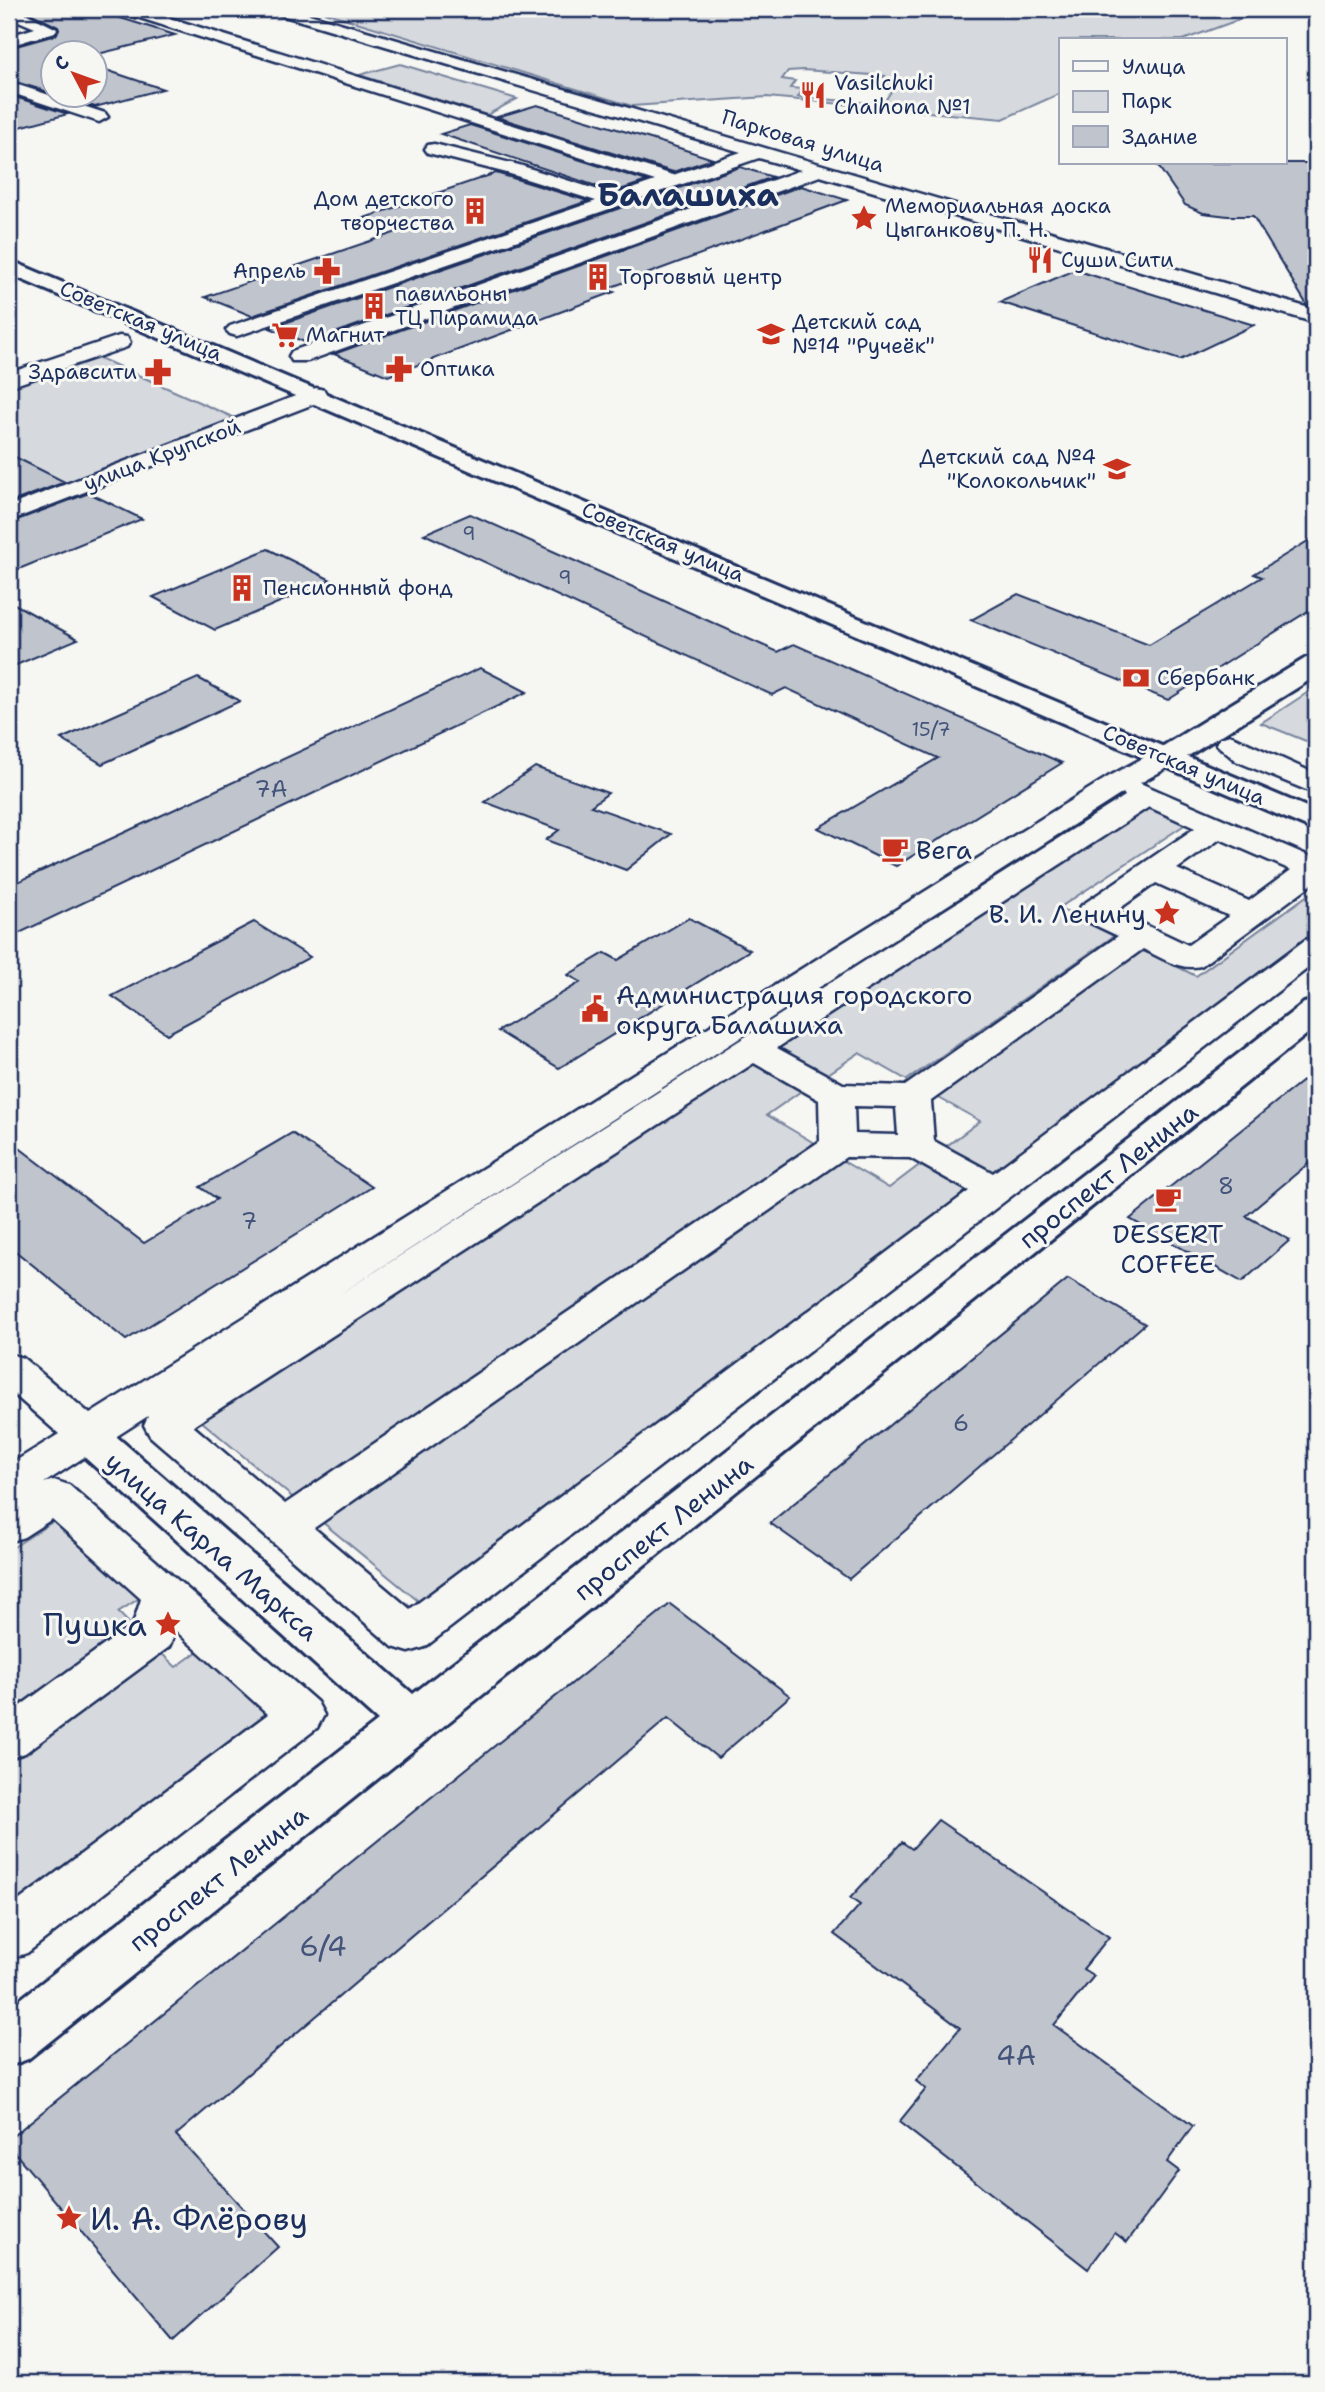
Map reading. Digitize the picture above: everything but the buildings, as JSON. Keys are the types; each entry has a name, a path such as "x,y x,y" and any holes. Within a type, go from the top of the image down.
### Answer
{"main road":[{"name":"Советская улица","path":"9,266 1316,822"},
{"path":"1166,757 1316,664"},
{"name":"проспект Ленина","path":"9,2041 1316,1010"},
{"name":"улица Карла Маркса","path":"86,1435 414,1724"}],"street":[{"path":"126,9 665,179"},
{"name":"Парковая улица","path":"276,9 1316,317"},
{"path":"9,11 49,29 9,41"},
{"path":"9,87 99,117"},
{"path":"491,123 434,149 513,169 673,222"},
{"path":"237,330 612,202 665,179 759,152"},
{"path":"300,356 819,170"},
{"path":"506,238 569,260"},
{"path":"410,271 474,294"},
{"path":"9,380 119,342"},
{"name":"улица Крупской","path":"9,514 316,395"},
{"path":"1230,744 1246,755 1316,785"},
{"path":"9,1485 1118,783 1166,757"},
{"path":"1315,870 1217,827 1155,796 164,1425 410,1634 1316,947"},
{"path":"1217,827 1093,912 1190,959 1315,870"},
{"path":"1154,870 1251,914"},
{"path":"754,1049 836,1095 913,1097 1141,935"},
{"path":"836,1095 838,1145"},
{"path":"913,1097 917,1147"},
{"path":"284,1527 838,1145 917,1147 995,1190"},
{"name":"улица Карла Маркса","path":"9,1368 86,1435"},
{"path":"9,1526 54,1496 158,1614 206,1632 301,1715 9,1937"},
{"path":"9,1739 158,1614"}],"green space":[{"path":"314,9 1268,9 1188,38 1059,38 1059,94 1003,119 767,97 632,106","holes":["803,70 885,76 881,83 895,85 883,104 798,97 803,89 790,88 795,81 782,79 788,71"]},
{"path":"400,64 517,99 487,115 359,75"},
{"path":"95,356 237,419 9,505 9,386"},
{"path":"1316,687 1316,745 1261,723"},
{"path":"1149,804 1189,822 1059,908 1114,936 907,1080 859,1053 822,1078 772,1049"},
{"path":"1316,889 1316,941 999,1179 944,1148 980,1121 930,1093 1138,947 1196,976"},
{"path":"754,1060 804,1089 767,1115 814,1143 297,1501 200,1420"},
{"path":"838,1158 889,1188 926,1160 982,1192 428,1609 321,1521"},
{"path":"57,1519 143,1596 118,1612 132,1626 9,1712 9,1550"},
{"path":"201,1649 277,1718 9,1921 9,1760 160,1652 176,1667"}],"place":[{"name":"Vasilchuki Chaihona №1","path":"813,95"},
{"name":"Дом детского творчества","path":"475,211"},
{"name":"Мемориальная доска Цыганкову П. Н.","path":"864,218"},
{"name":"Суши Сити","path":"1040,260"},
{"name":"Апрель","path":"327,271"},
{"name":"Торговый центр","path":"598,277"},
{"name":"павильоны ТЦ Пирамида","path":"374,306"},
{"name":"Детский сад №14 \"Ручеёк\"","path":"771,334"},
{"name":"Магнит","path":"285,335"},
{"name":"Оптика","path":"399,369"},
{"name":"Здравсити","path":"158,372"},
{"name":"Детский сад №4 \"Колокольчик\"","path":"1117,469"},
{"name":"Пенсионный фонд","path":"242,588"},
{"name":"Сбербанк","path":"1136,678"},
{"name":"Вега","path":"895,849"},
{"name":"В. И. Ленину","path":"1167,913"},
{"name":"Администрация городского округа Балашиха","path":"595,1009"},
{"name":"DESSERT COFFEE","path":"1168,1199"},
{"name":"Пушка","path":"168,1624"},
{"name":"И. А. Флёрову","path":"69,2218"}],"district":[{"name":"Балашиха","path":"688,194"}]}
